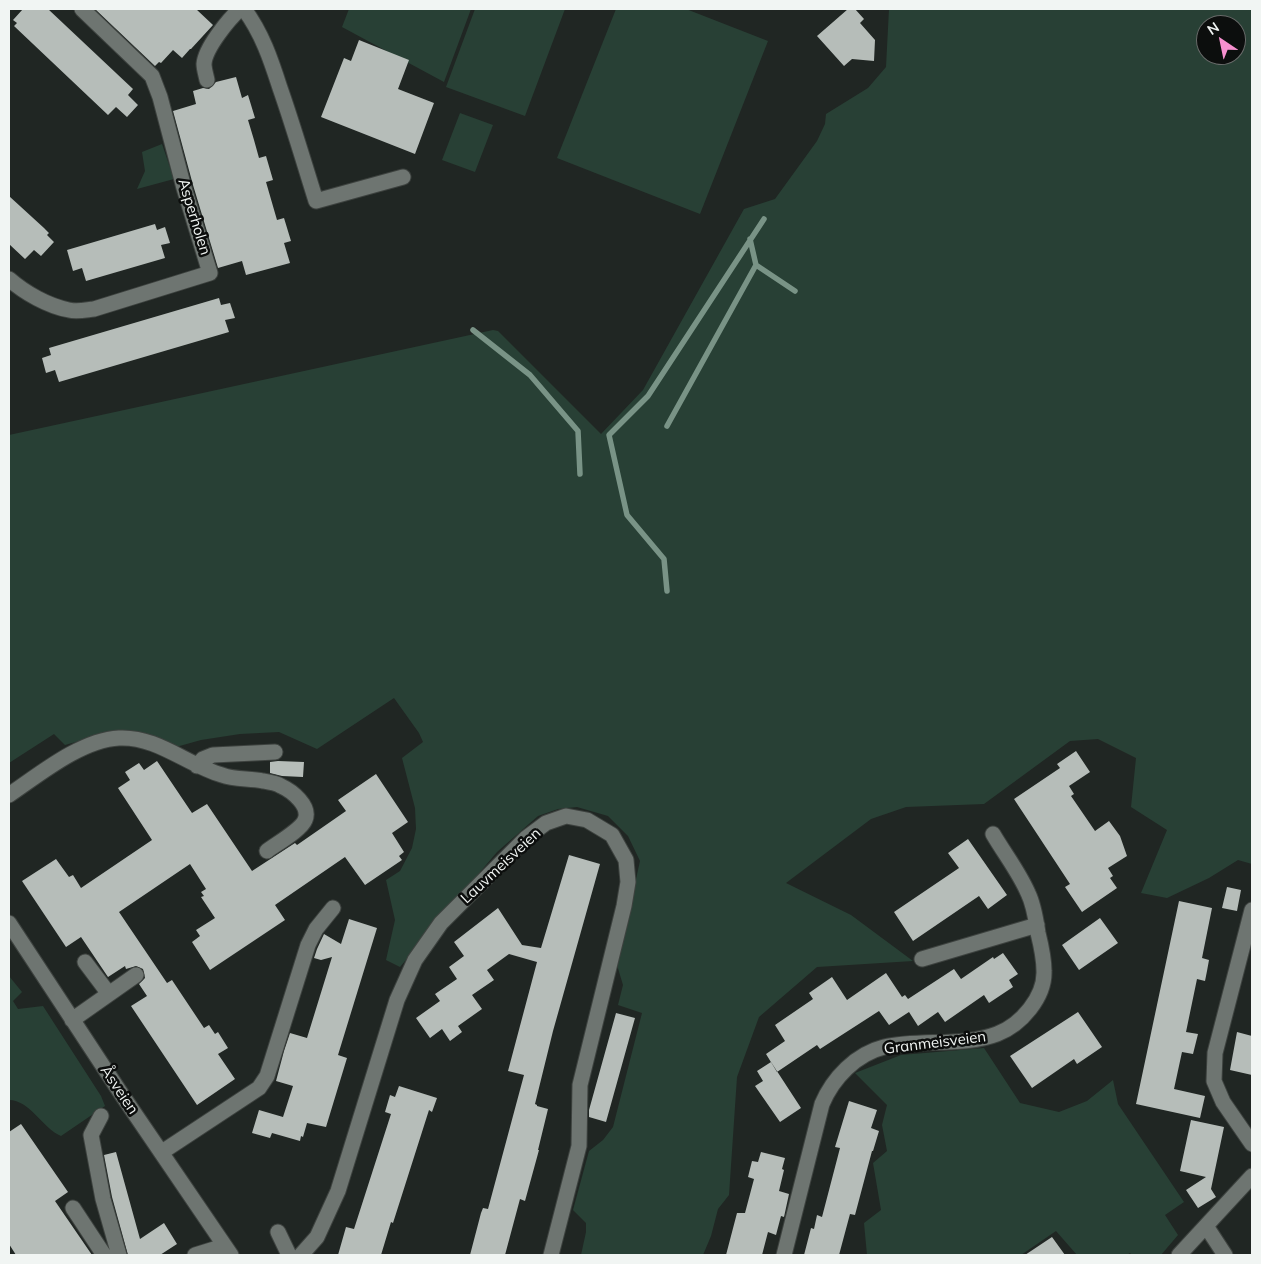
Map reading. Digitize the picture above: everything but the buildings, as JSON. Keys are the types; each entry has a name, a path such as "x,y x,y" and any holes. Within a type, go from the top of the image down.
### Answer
{"street":[{"name":"Asperholen","path":"9,279 31,296 68,310 78,311 94,309 210,273 184,188 160,97 152,76 82,9"},
{"path":"207,80 204,64 210,49 232,16 240,9"},
{"path":"244,9 255,24 265,44 316,201 403,177"},
{"path":"9,795 78,750 98,742 118,738 136,738 153,743 198,766 223,776 262,780 281,785 298,797 306,810 306,820 300,827 267,851"},
{"path":"198,766 203,759 213,755 275,752"},
{"name":"Lauvmeisveien","path":"302,1255 318,1237 338,1191 397,1000 415,960 441,923 526,838 546,823 566,816 587,820 612,835 626,860 628,882 624,906 580,1085 579,1146 551,1255"},
{"name":"Granmeisveien","path":"784,1255 822,1104 828,1090 839,1075 866,1055 884,1047 980,1038 997,1034 1010,1028 1022,1018 1035,1001 1043,985 1044,972 1037,925 1028,893 992,834"},
{"path":"162,1152 259,1088 267,1076 308,945 316,929 333,908"},
{"path":"1252,910 1215,1053 1214,1080 1223,1102 1252,1144"},
{"name":"Åsveien","path":"9,923 227,1251"},
{"path":"922,958 1037,925"},
{"path":"85,962 109,994"},
{"path":"72,1020 136,975"},
{"path":"102,1116 92,1135 103,1199 119,1255"},
{"path":"1179,1255 1252,1176"},
{"path":"72,1208 104,1255"},
{"path":"1206,1226 1225,1255"},
{"path":"278,1232 289,1255"},
{"path":"195,1255 227,1251"}],"green space":[{"path":"349,9 471,9 444,82 342,27"},
{"path":"475,9 565,9 525,116 446,87"},
{"path":"616,9 686,9 768,41 700,214 557,158"},
{"path":"889,9 1252,9 1252,864 1238,860 1209,878 1167,898 1141,893 1167,830 1131,807 1136,758 1098,739 1070,741 984,804 906,807 871,819 786,883 851,915 913,961 817,967 759,1017 737,1077 729,1195 718,1209 711,1236 703,1255 581,1255 586,1223 573,1210 589,1151 603,1140 613,1127 642,1013 618,1005 623,985 617,965 640,861 628,836 608,816 577,807 558,809 538,816 497,852 400,967 386,960 395,920 386,880 400,871 412,848 416,829 415,808 402,758 423,742 419,733 394,698 317,749 279,732 240,734 201,740 176,747 115,731 65,745 54,734 9,763 9,435 493,330 498,331 601,434 643,390 744,209 775,199 817,141 825,124 826,114 868,88 886,67"},
{"path":"460,113 493,125 475,172 442,160"},
{"path":"162,144 174,179 137,189 145,171 142,152"},
{"path":"9,976 22,992 13,1001 18,1009 43,1006 101,1096 105,1106 61,1136 23,1104 9,1100"},
{"path":"984,1048 1020,1103 1059,1112 1087,1101 1113,1080 1118,1104 1184,1202 1165,1215 1178,1235 1161,1255 1132,1255 1130,1253 1127,1255 1077,1255 1056,1231 1021,1255 867,1255 864,1223 881,1210 873,1163 887,1151 882,1125 887,1105 855,1073 901,1055"}],"waterway":[{"path":"667,591 664,559 627,515 609,435 648,396 764,219"},
{"path":"750,239 756,265 795,291"},
{"path":"667,426 756,265"},
{"path":"473,330 530,375 578,431 580,474"}]}
